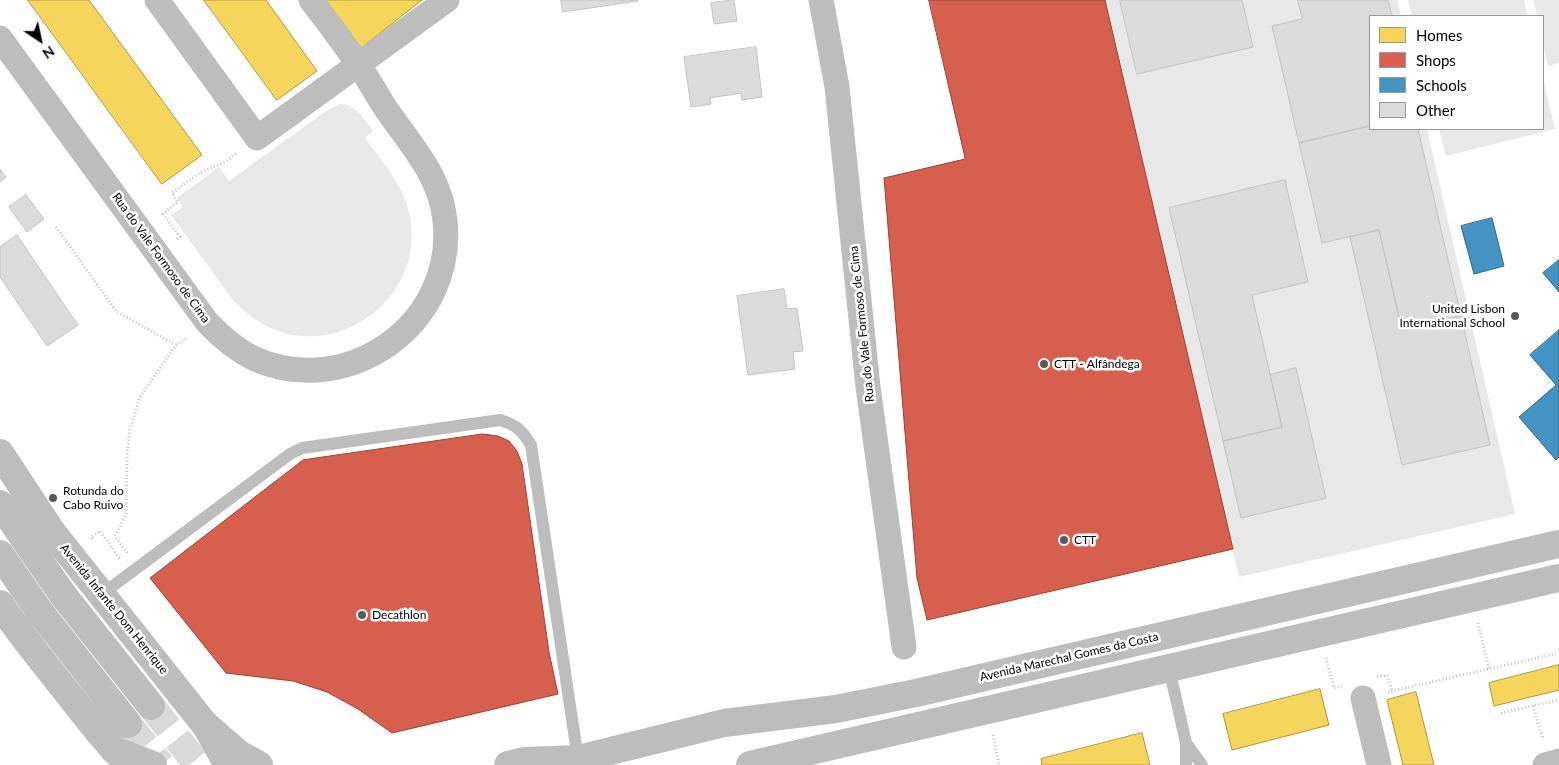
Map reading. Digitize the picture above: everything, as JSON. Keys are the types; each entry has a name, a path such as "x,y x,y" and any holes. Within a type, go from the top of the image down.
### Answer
{"main road":[{"name":"Avenida Infante Dom Henrique","path":"0,453 52,532 206,726 228,765"},
{"path":"0,504 63,595 151,706"},
{"name":"Avenida Marechal Gomes da Costa","path":"508,765 525,761 571,762 724,723 836,709 1559,544"},
{"path":"0,554 40,612 128,724"},
{"path":"750,765 1559,578"},
{"path":"0,604 14,625 122,760 153,765"},
{"path":"206,726 238,754 258,765"}],"street":[{"path":"156,0 257,138 447,0"},
{"name":"Rua do Vale Formoso de Cima","path":"0,38 207,322 221,337 237,349 274,365 314,370 335,368 373,355 406,331 419,316 430,299 441,270 446,240 446,220 435,181 426,163 386,108 358,64 311,0"},
{"name":"Rua do Vale Formoso de Cima","path":"821,0 837,87 868,387 904,647"},
{"path":"1358,688 1380,765"}],"lane":[{"path":"102,594 290,454 302,448 500,420 512,424 524,433 531,444 571,762"},
{"path":"1169,668 1186,743 1186,765"},
{"path":"1186,743 1202,765"}],"path":[{"path":"180,237 163,214 178,202 172,193 201,172 224,162 257,138"},
{"path":"56,228 116,311 176,344"},
{"path":"97,545 91,537 100,531 120,559 127,553 115,536 126,515 127,454 130,429 140,397 176,344 207,322"},
{"path":"1473,598 1489,669"},
{"path":"1320,634 1334,688 1392,691 1559,652"},
{"path":"1358,688 1386,675 1392,691"},
{"path":"1501,713 1559,700"},
{"path":"1533,706 1551,763"}],"shaded area":[{"path":"1105,0 1397,0 1401,15 1369,15 1369,130 1427,130 1515,514 1239,577"},
{"path":"1408,0 1524,0 1528,15 1412,15"},
{"path":"1533,0 1559,0 1559,63 1548,66 1544,48 1544,15 1537,15"},
{"path":"1544,82 1555,129 1446,156 1439,130 1544,130"},
{"path":"340,104 356,110 373,131 365,138 387,167 405,199 411,223 411,249 404,272 392,293 376,311 356,325 333,333 309,336 284,333 256,320 233,300 171,215 183,207 177,198 219,167 229,181 329,109"}],"building: Homes":[{"path":"28,0 89,0 202,155 162,184"},
{"path":"204,0 266,0 317,71 277,100"},
{"path":"326,0 422,0 361,48"},
{"path":"1559,665 1559,690 1494,706 1489,683"},
{"path":"1320,689 1329,725 1232,750 1223,714"},
{"path":"1416,692 1434,765 1403,765 1387,700"},
{"path":"1142,733 1150,765 1042,765 1041,759"}],"building: Shops":[{"name":"CTT - Alfândega","path":"929,0 1105,0 1233,549 927,620 917,578 884,178 965,159"},
{"name":"Decathlon","path":"483,434 498,436 509,441 517,451 522,464 549,652 558,694 392,733 358,709 327,692 293,681 226,673 150,578 303,460"}],"building: Schools":[{"path":"1492,218 1504,266 1474,274 1461,226"},
{"path":"1559,260 1559,292 1543,273"},
{"path":"1559,330 1559,457 1556,460 1519,417 1556,385 1530,355"}],"building: Other":[{"path":"561,0 638,0 638,1 563,12"},
{"path":"734,0 737,21 714,24 711,3"},
{"path":"1120,0 1242,0 1253,47 1137,74"},
{"path":"1298,0 1388,0 1392,15 1369,15 1369,126 1299,143 1272,26 1302,19"},
{"path":"756,47 762,97 742,100 741,93 710,98 711,104 691,107 684,57"},
{"path":"1369,126 1369,130 1418,130 1461,316 1402,330 1379,230 1322,243 1299,143"},
{"path":"0,169 6,177 0,182"},
{"path":"1285,180 1308,282 1252,295 1282,427 1223,441 1169,208"},
{"path":"26,195 44,219 27,232 9,207"},
{"path":"1379,230 1402,330 1461,316 1490,445 1402,465 1350,237"},
{"path":"17,235 78,325 47,346 0,277 0,247"},
{"path":"784,289 787,309 797,308 803,351 793,352 795,369 748,375 737,296"},
{"path":"1296,368 1326,498 1241,518 1223,441 1282,427 1270,375"}],"tunnel":[{"path":"151,706 198,765"},
{"path":"128,724 161,765"}],"place":[{"name":"United Lisbon International School","path":"1515,316"},
{"name":"CTT - Alfândega","path":"1044,364"},
{"name":"Rotunda do Cabo Ruivo","path":"53,498"},
{"name":"CTT","path":"1064,540"},
{"name":"Decathlon","path":"362,615"}]}
